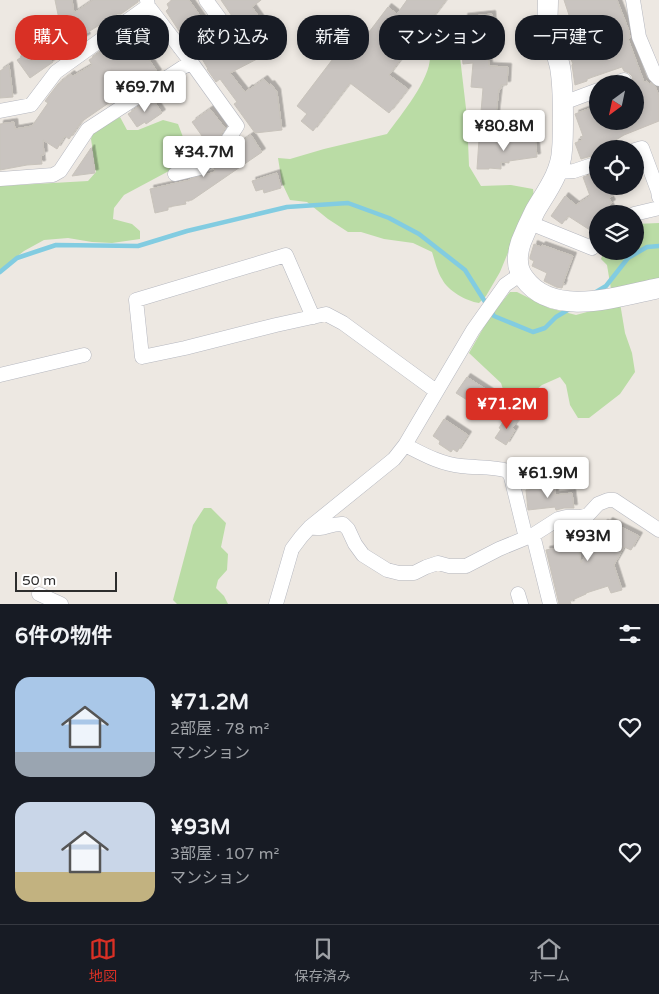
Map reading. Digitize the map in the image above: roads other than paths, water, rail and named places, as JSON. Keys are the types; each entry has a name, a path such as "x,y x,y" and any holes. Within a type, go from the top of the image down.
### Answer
{"street":[{"path":"206,0 217,15"},
{"path":"276,604 292,549 301,536 394,458 406,444 473,330 513,279 518,267 520,244 561,161 563,90 560,65 548,25 548,0"},
{"path":"633,0 639,37 655,75 659,79"},
{"path":"0,111 31,105 56,72 148,3 179,47"},
{"path":"0,179 53,175 60,170 88,129 191,62 237,126 222,149 200,168 175,174"},
{"path":"563,104 589,94"},
{"path":"644,153 659,197"},
{"path":"557,172 574,171 589,166"},
{"path":"644,212 659,208"},
{"path":"530,223 589,247"},
{"path":"313,317 286,255 136,300 142,357 326,314 343,323 436,391"},
{"path":"513,279 527,283 544,295 557,301 598,301 659,288"},
{"path":"0,374 84,355"},
{"path":"406,444 444,463 508,471 550,604"},
{"path":"310,527 318,530 335,523 343,524 348,529 363,556 387,570 399,573 414,573 438,563 450,566 466,566 530,536 558,519 588,515 598,504 608,500 614,500 659,530"},
{"path":"39,594 61,604"}],"waterway":[{"path":"0,272 17,258 56,245 138,246 187,231 287,207 348,203 389,218 419,234 465,270 494,316 533,332 545,328 556,317 571,308"},
{"path":"596,292 606,286 628,258 647,247 659,246"}]}
